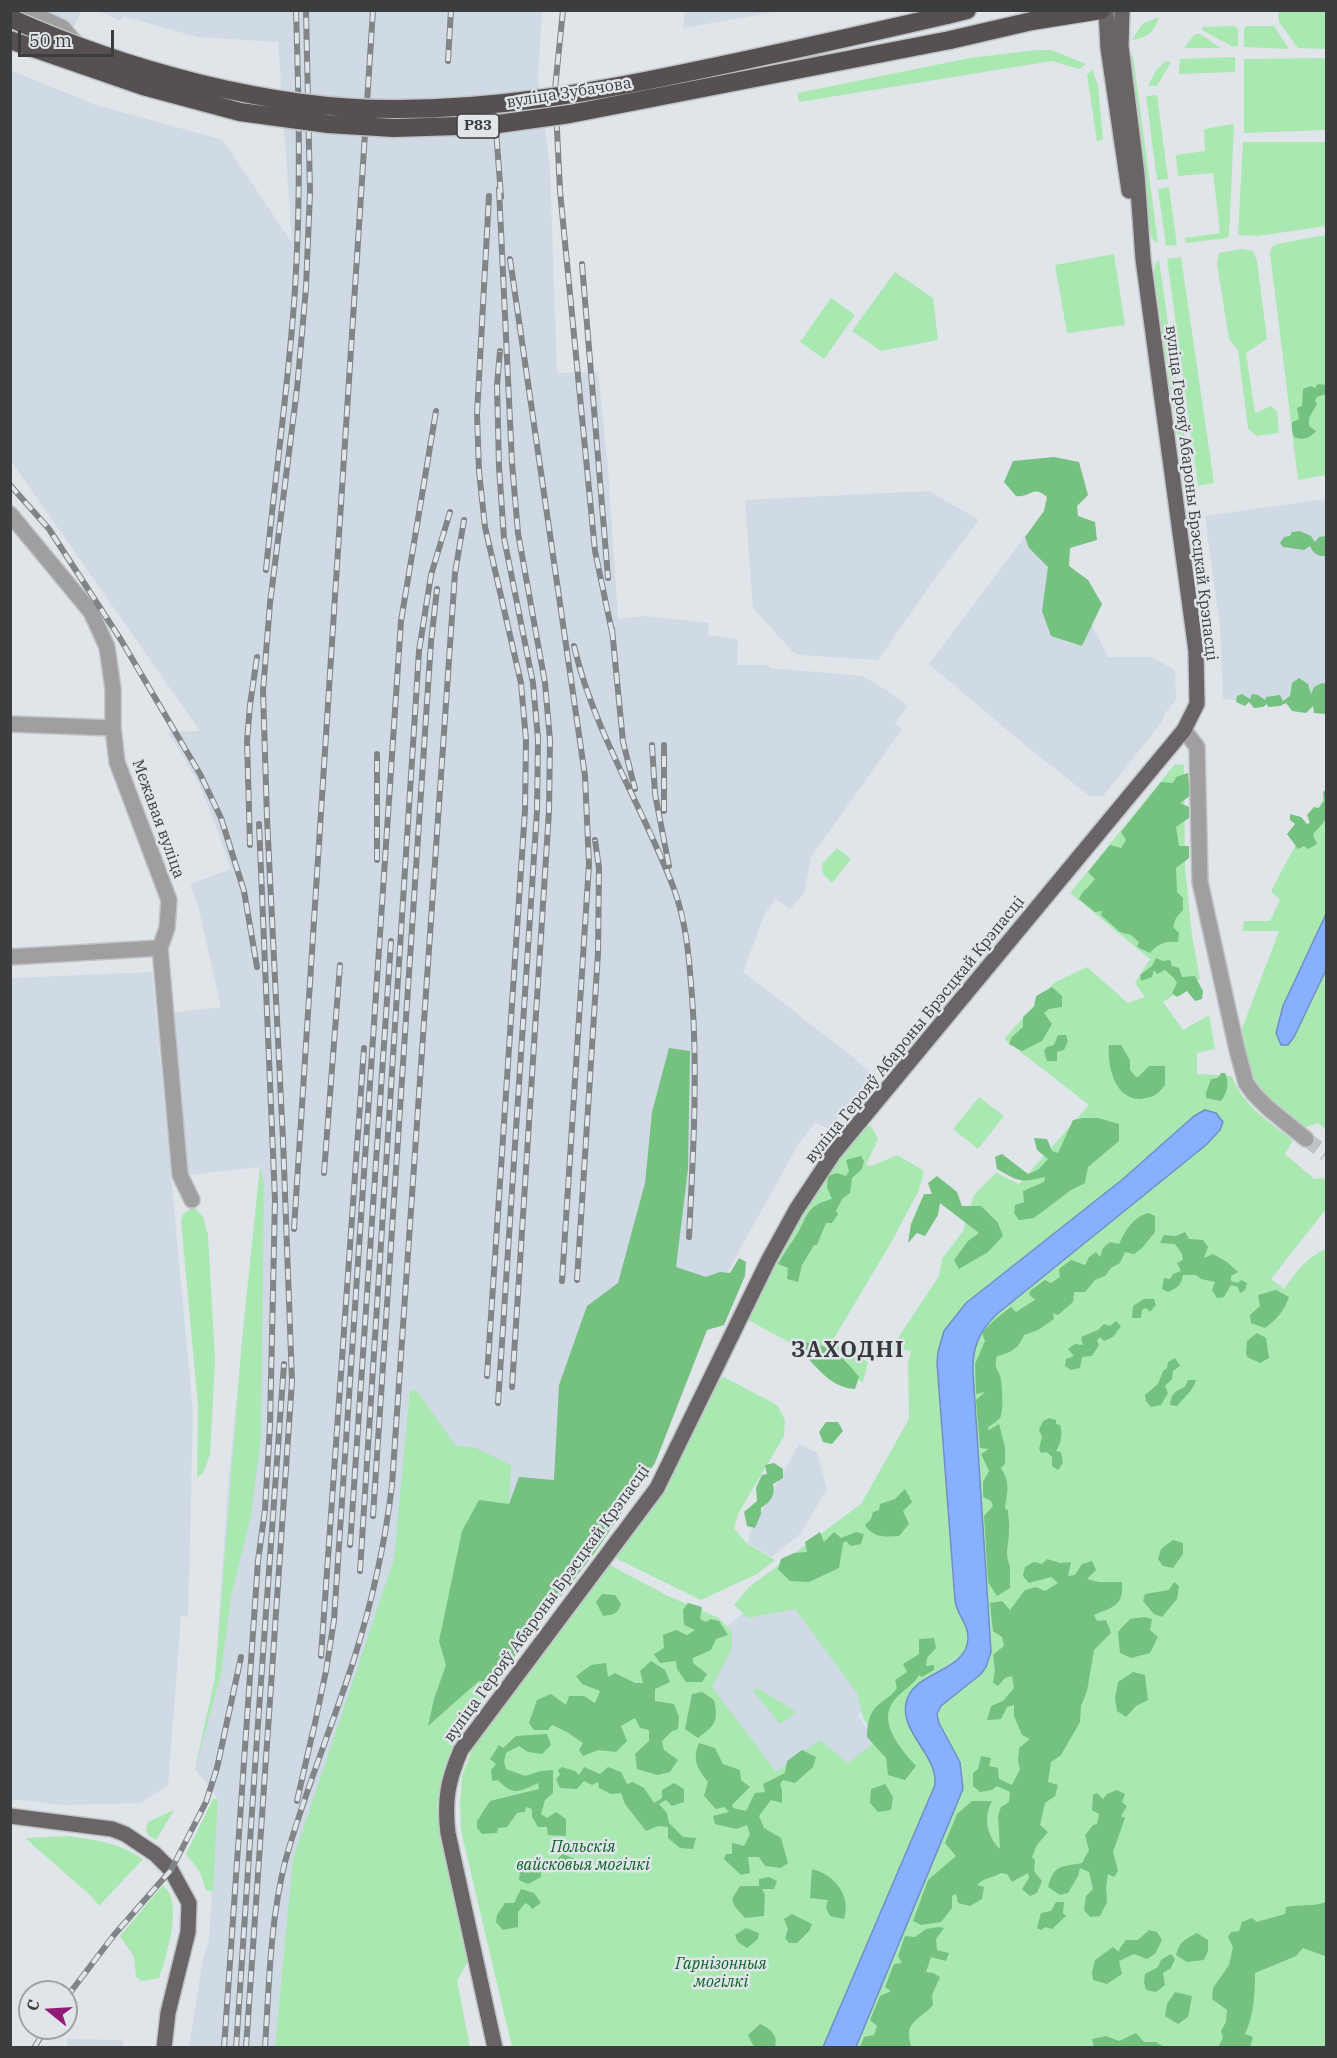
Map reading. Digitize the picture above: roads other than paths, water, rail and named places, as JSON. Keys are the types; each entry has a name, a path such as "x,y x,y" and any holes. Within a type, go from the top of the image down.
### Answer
{"highway":[{"name":"вуліца Зубачова","path":"10,18 81,46 147,68 244,93 330,106 395,110 489,106 567,96 714,67 967,10"},
{"name":"вуліца Зубачова","path":"10,40 142,86 240,112 328,124 394,128 491,125 570,114 950,40 1032,21 1104,10"}],"main road":[{"name":"вуліца Герояў Абароны Брэсцкай Крэпасці","path":"1104,10 1120,138 1136,234 1143,259"},
{"name":"вуліца Герояў Абароны Брэсцкай Крэпасці","path":"495,2048 445,1810 451,1773 461,1750 657,1488 768,1261 796,1210 833,1154 1184,730 1197,704 1194,631 1143,259 1137,175 1121,46 1122,10"},
{"path":"10,1816 112,1829 125,1833 155,1854 171,1870 189,1903 188,1932 168,2013 164,2048"}],"street":[{"path":"26,10 63,28 87,56 176,86"},
{"name":"Межавая вуліца","path":"10,514 91,612 107,646 113,689 113,728 117,762 169,900 167,928 160,948 180,1174 192,1200"},
{"path":"10,723 113,728"},
{"path":"1184,730 1197,747 1200,882 1246,1083 1268,1108 1306,1139"},
{"path":"10,957 160,948"}],"water":[{"path":"1326,914 1326,970 1294,1037 1288,1045 1281,1045 1276,1033 1283,1006"},
{"path":"1205,1110 1216,1113 1223,1122 1220,1130 1206,1145 997,1314 978,1340 973,1372 991,1652 981,1674 941,1706 937,1714 939,1723 960,1762 963,1789 856,2047 823,2047 935,1785 931,1764 908,1724 906,1703 910,1692 918,1684 958,1659 965,1650 968,1639 967,1629 955,1600 937,1363 944,1331 966,1303 1123,1179 1194,1116"}],"tunnel":[{"path":"1306,1139 1326,1154"}],"railway":[{"path":"266,570 289,359 297,254 299,150 296,10"},
{"path":"246,2048 292,1381 263,691 270,603 297,389 306,288 310,192 306,10"},
{"path":"294,1229 373,10"},
{"path":"448,61 451,10"},
{"path":"563,10 555,89 560,191 595,551 613,637"},
{"path":"495,116 501,197"},
{"path":"499,189 512,463 518,533 545,683 550,740 549,811 512,1387"},
{"path":"487,1376 525,810 526,740 521,683 485,527 479,471 477,414 489,196"},
{"path":"510,259 585,776 589,864 562,1281"},
{"path":"582,264 608,578"},
{"path":"498,1403 537,811 538,739 533,683 504,538 497,385 500,351"},
{"path":"312,1737 334,1620 401,621 436,411"},
{"path":"10,485 49,529 121,640 200,774 221,818 244,891 257,967"},
{"path":"360,1571 419,651 431,575 450,512"},
{"path":"265,2048 273,1931 285,1862 361,1638 382,1551 392,1485 455,573 464,520"},
{"path":"373,1516 431,642 437,589"},
{"path":"612,629 623,742 635,789"},
{"path":"574,646 594,709 662,859 674,889 685,929 695,1056 689,1237"},
{"path":"250,845 247,741 257,657"},
{"path":"652,745 655,794 669,866"},
{"path":"664,745 664,811"},
{"path":"377,754 377,860"},
{"path":"224,2048 258,1561 265,1510 270,1425 275,1200 259,824"},
{"path":"577,1280 598,953 599,868 595,840"},
{"path":"350,1545 391,941"},
{"path":"324,1173 340,965"},
{"path":"321,1656 364,1048"},
{"path":"236,2048 284,1364"},
{"path":"78,1982 114,1935 171,1870 206,1802 217,1768 241,1657"},
{"path":"297,1801 313,1731"},
{"path":"34,2048 39,2040"}],"district":[{"name":"ЗАХОДНІ","path":"848,1351"}],"park label":[{"name":"Польскія вайсковыя могілкі","path":"583,1856"},
{"name":"Гарнізонныя могілкі","path":"721,1973"}]}
